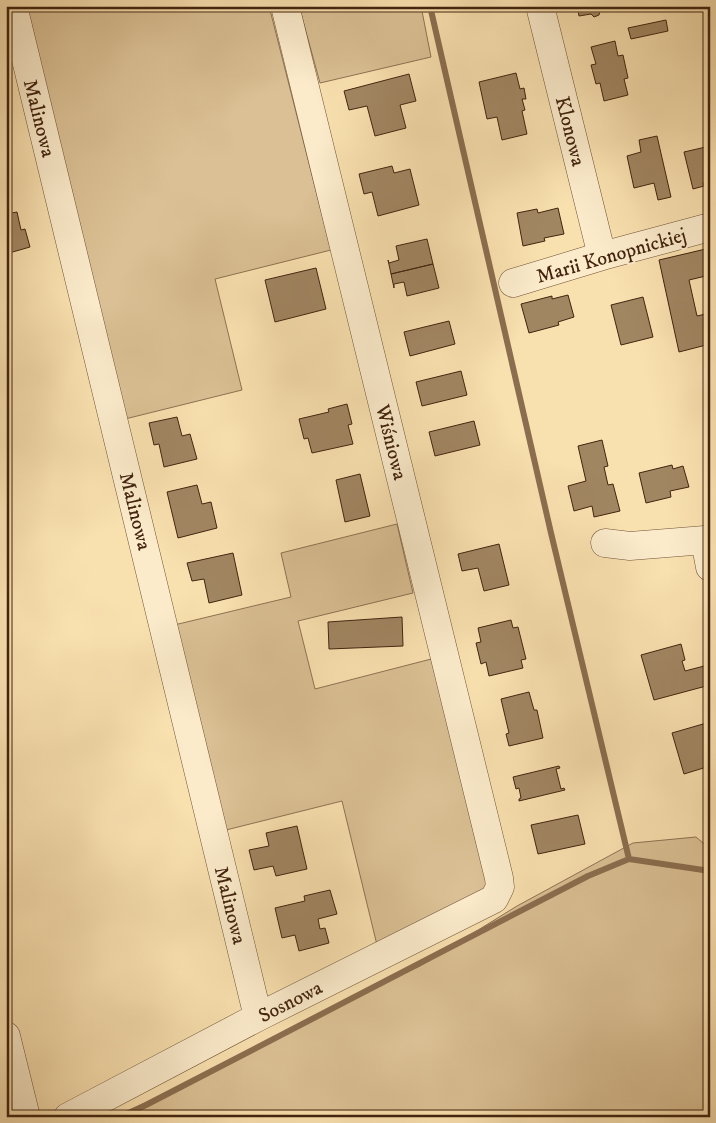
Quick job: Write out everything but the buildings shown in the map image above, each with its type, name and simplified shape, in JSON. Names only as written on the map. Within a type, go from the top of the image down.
[{"type":"street","name":"Malinowa","points":[[13,6],[258,1017]]},
{"type":"street","name":"Wiśniowa","points":[[285,6],[499,878]]},
{"type":"street","name":"Klonowa","points":[[540,6],[602,256]]},
{"type":"street","name":"Marii Konopnickiej","points":[[513,283],[602,256],[710,227]]},
{"type":"street","points":[[605,543],[630,546],[707,539],[710,567]]},
{"type":"street","name":"Sosnowa","points":[[68,1117],[258,1017],[494,899],[500,887],[499,878]]},
{"type":"street","points":[[6,1036],[26,1117]]},
{"type":"shaded area","points":[[41,6],[269,6],[331,250],[215,279],[242,390],[121,420],[27,10]]},
{"type":"shaded area","points":[[299,6],[421,6],[431,57],[320,83]]},
{"type":"shaded area","points":[[397,524],[413,593],[298,621],[315,689],[435,658],[488,884],[482,893],[377,945],[342,801],[226,830],[170,626],[291,597],[281,553]]},
{"type":"shaded area","points":[[696,837],[710,849],[710,1117],[115,1117],[234,1061],[335,1006],[420,966],[517,906],[633,843]]},
{"type":"waterway","points":[[430,6],[551,533],[629,859]]},
{"type":"waterway","points":[[120,1117],[588,876],[629,859],[710,871]]}]
